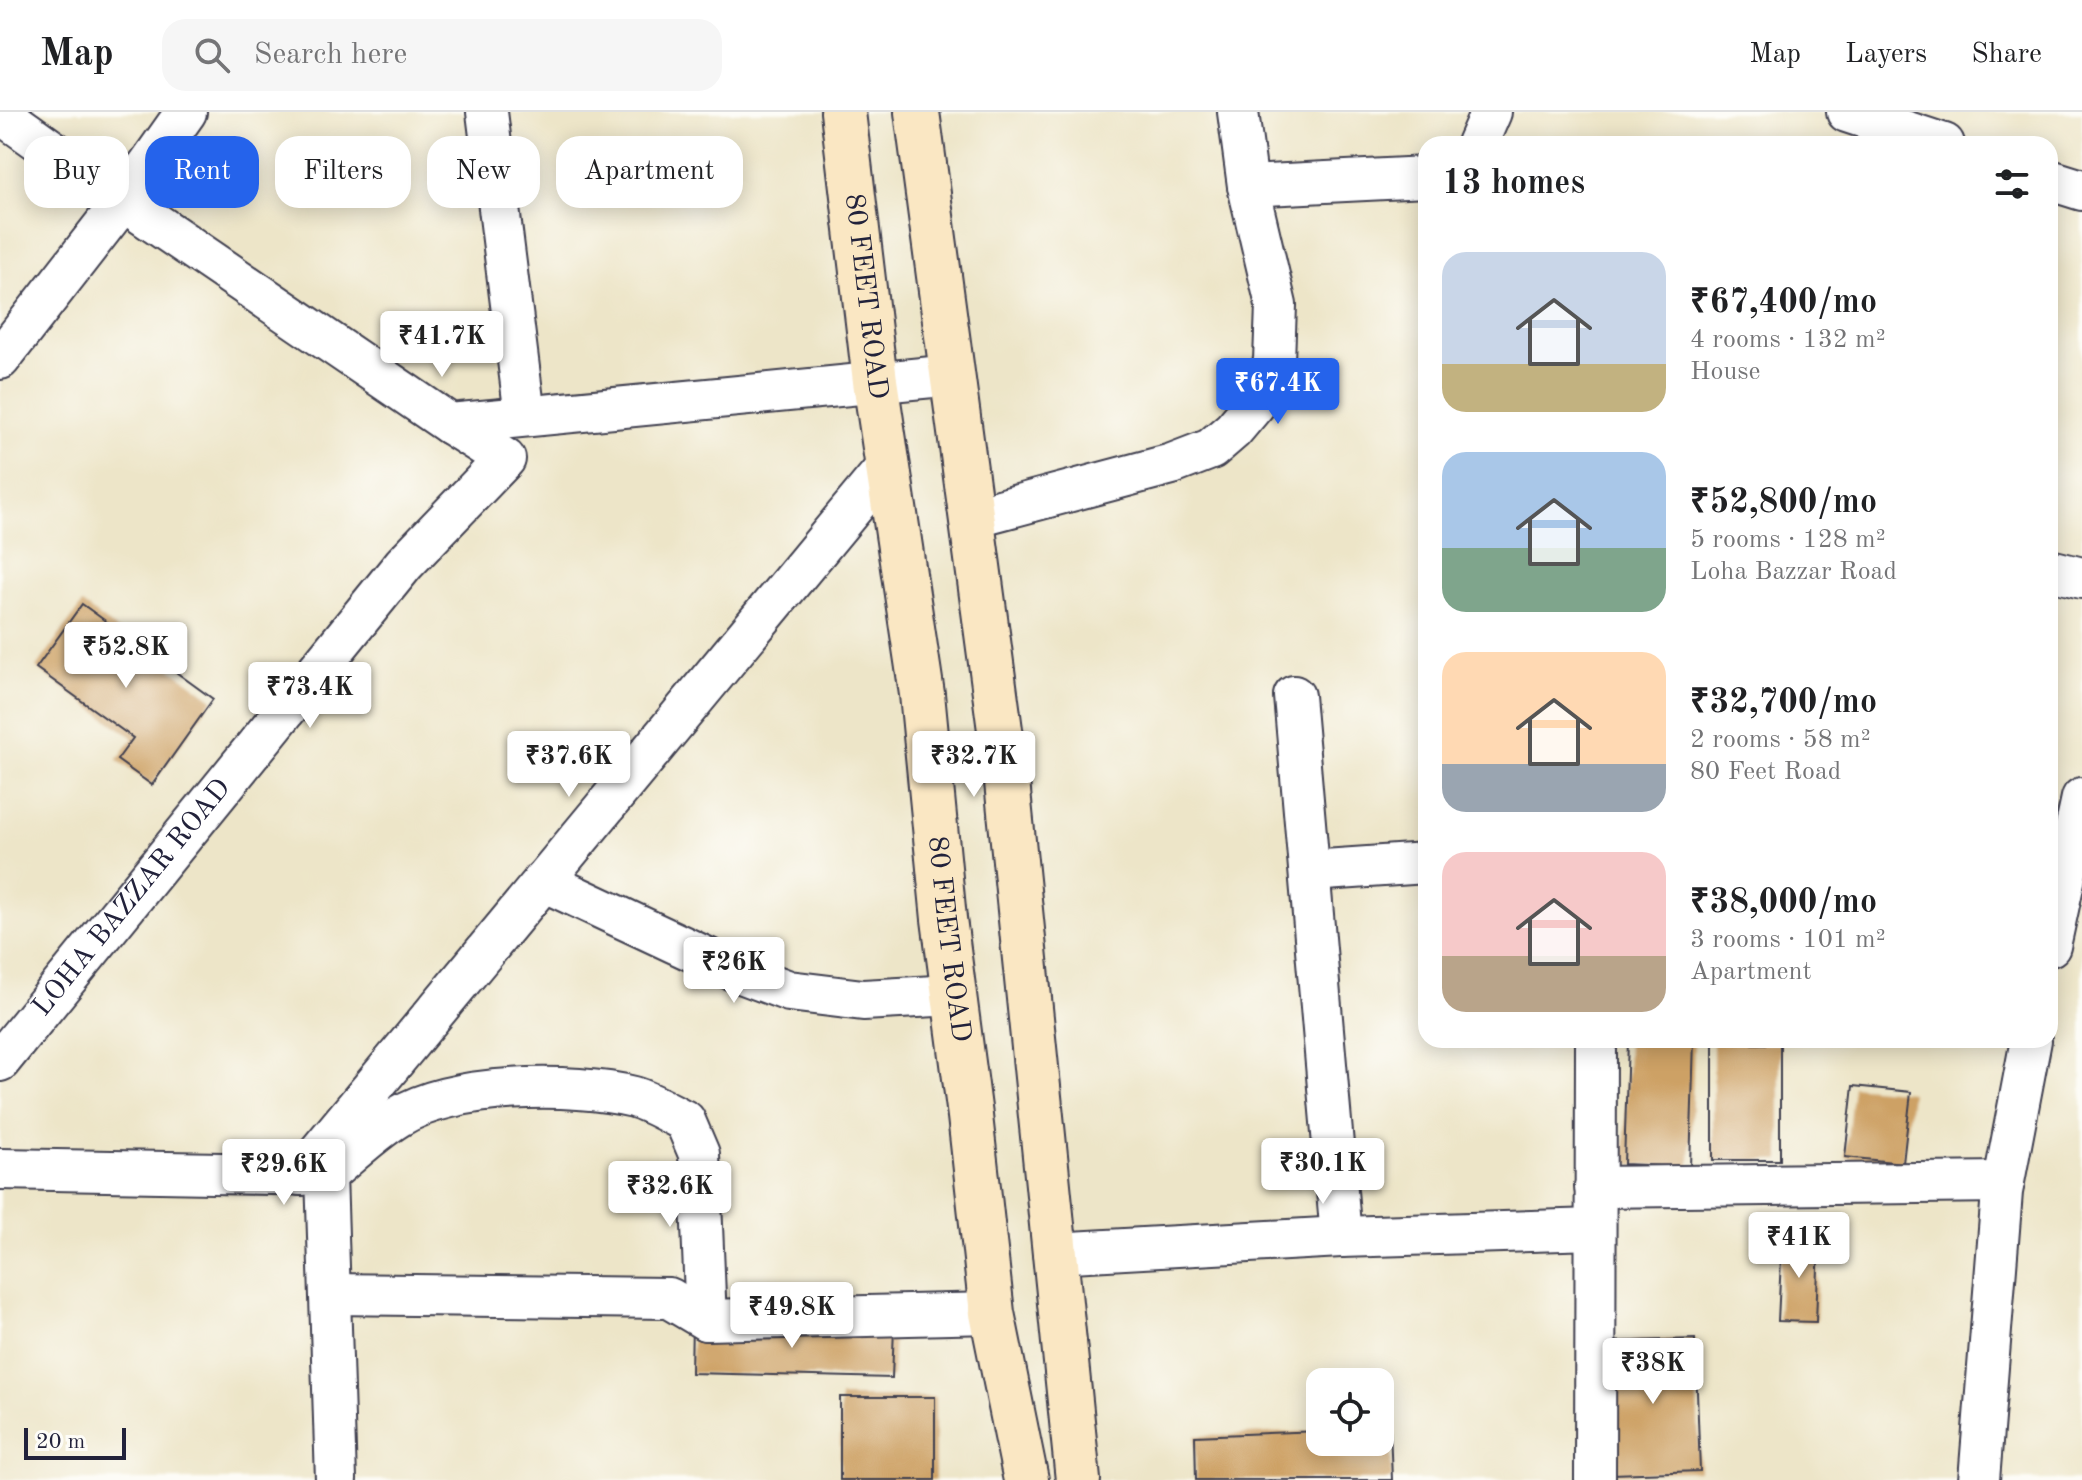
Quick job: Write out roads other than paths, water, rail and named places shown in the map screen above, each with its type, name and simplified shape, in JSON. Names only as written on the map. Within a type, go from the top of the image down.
[{"type":"main road","name":"80 FEET ROAD","points":[[843,112],[875,381],[922,694],[992,1313],[1026,1480]]},
{"type":"main road","points":[[917,112],[1007,782],[1078,1480]]},
{"type":"street","points":[[129,193],[186,112]]},
{"type":"street","points":[[487,112],[525,416]]},
{"type":"street","points":[[973,517],[1172,464],[1211,449],[1260,398],[1274,361],[1276,305],[1248,186],[1238,112]]},
{"type":"street","points":[[1480,136],[1491,112]]},
{"type":"street","points":[[0,113],[32,136]]},
{"type":"street","points":[[1864,122],[1915,136]]},
{"type":"street","points":[[1248,186],[1418,177]]},
{"type":"street","points":[[2058,182],[2082,190]]},
{"type":"street","points":[[129,205],[450,424],[953,375]]},
{"type":"street","points":[[0,359],[118,208]]},
{"type":"street","name":"LOHA BAZZAR ROAD","points":[[0,1061],[404,564],[505,459],[450,424]]},
{"type":"street","points":[[336,1480],[330,1294],[313,1175],[543,881],[888,465]]},
{"type":"street","points":[[2058,572],[2082,578]]},
{"type":"street","points":[[1294,696],[1341,1237]]},
{"type":"street","points":[[2058,914],[2082,798]]},
{"type":"street","points":[[1310,871],[1418,864]]},
{"type":"street","points":[[543,881],[733,970],[789,991],[863,1000],[954,995]]},
{"type":"street","points":[[1595,1480],[1596,1048]]},
{"type":"street","points":[[1979,1480],[2004,1182],[2029,1048]]},
{"type":"street","points":[[0,1169],[313,1175],[399,1116],[456,1094],[577,1090],[636,1098],[685,1121],[699,1154],[706,1320]]},
{"type":"street","points":[[1595,1187],[2004,1182]]},
{"type":"street","points":[[1053,1253],[1341,1237],[1595,1229]]},
{"type":"street","points":[[330,1294],[669,1298],[706,1320],[992,1313]]}]
